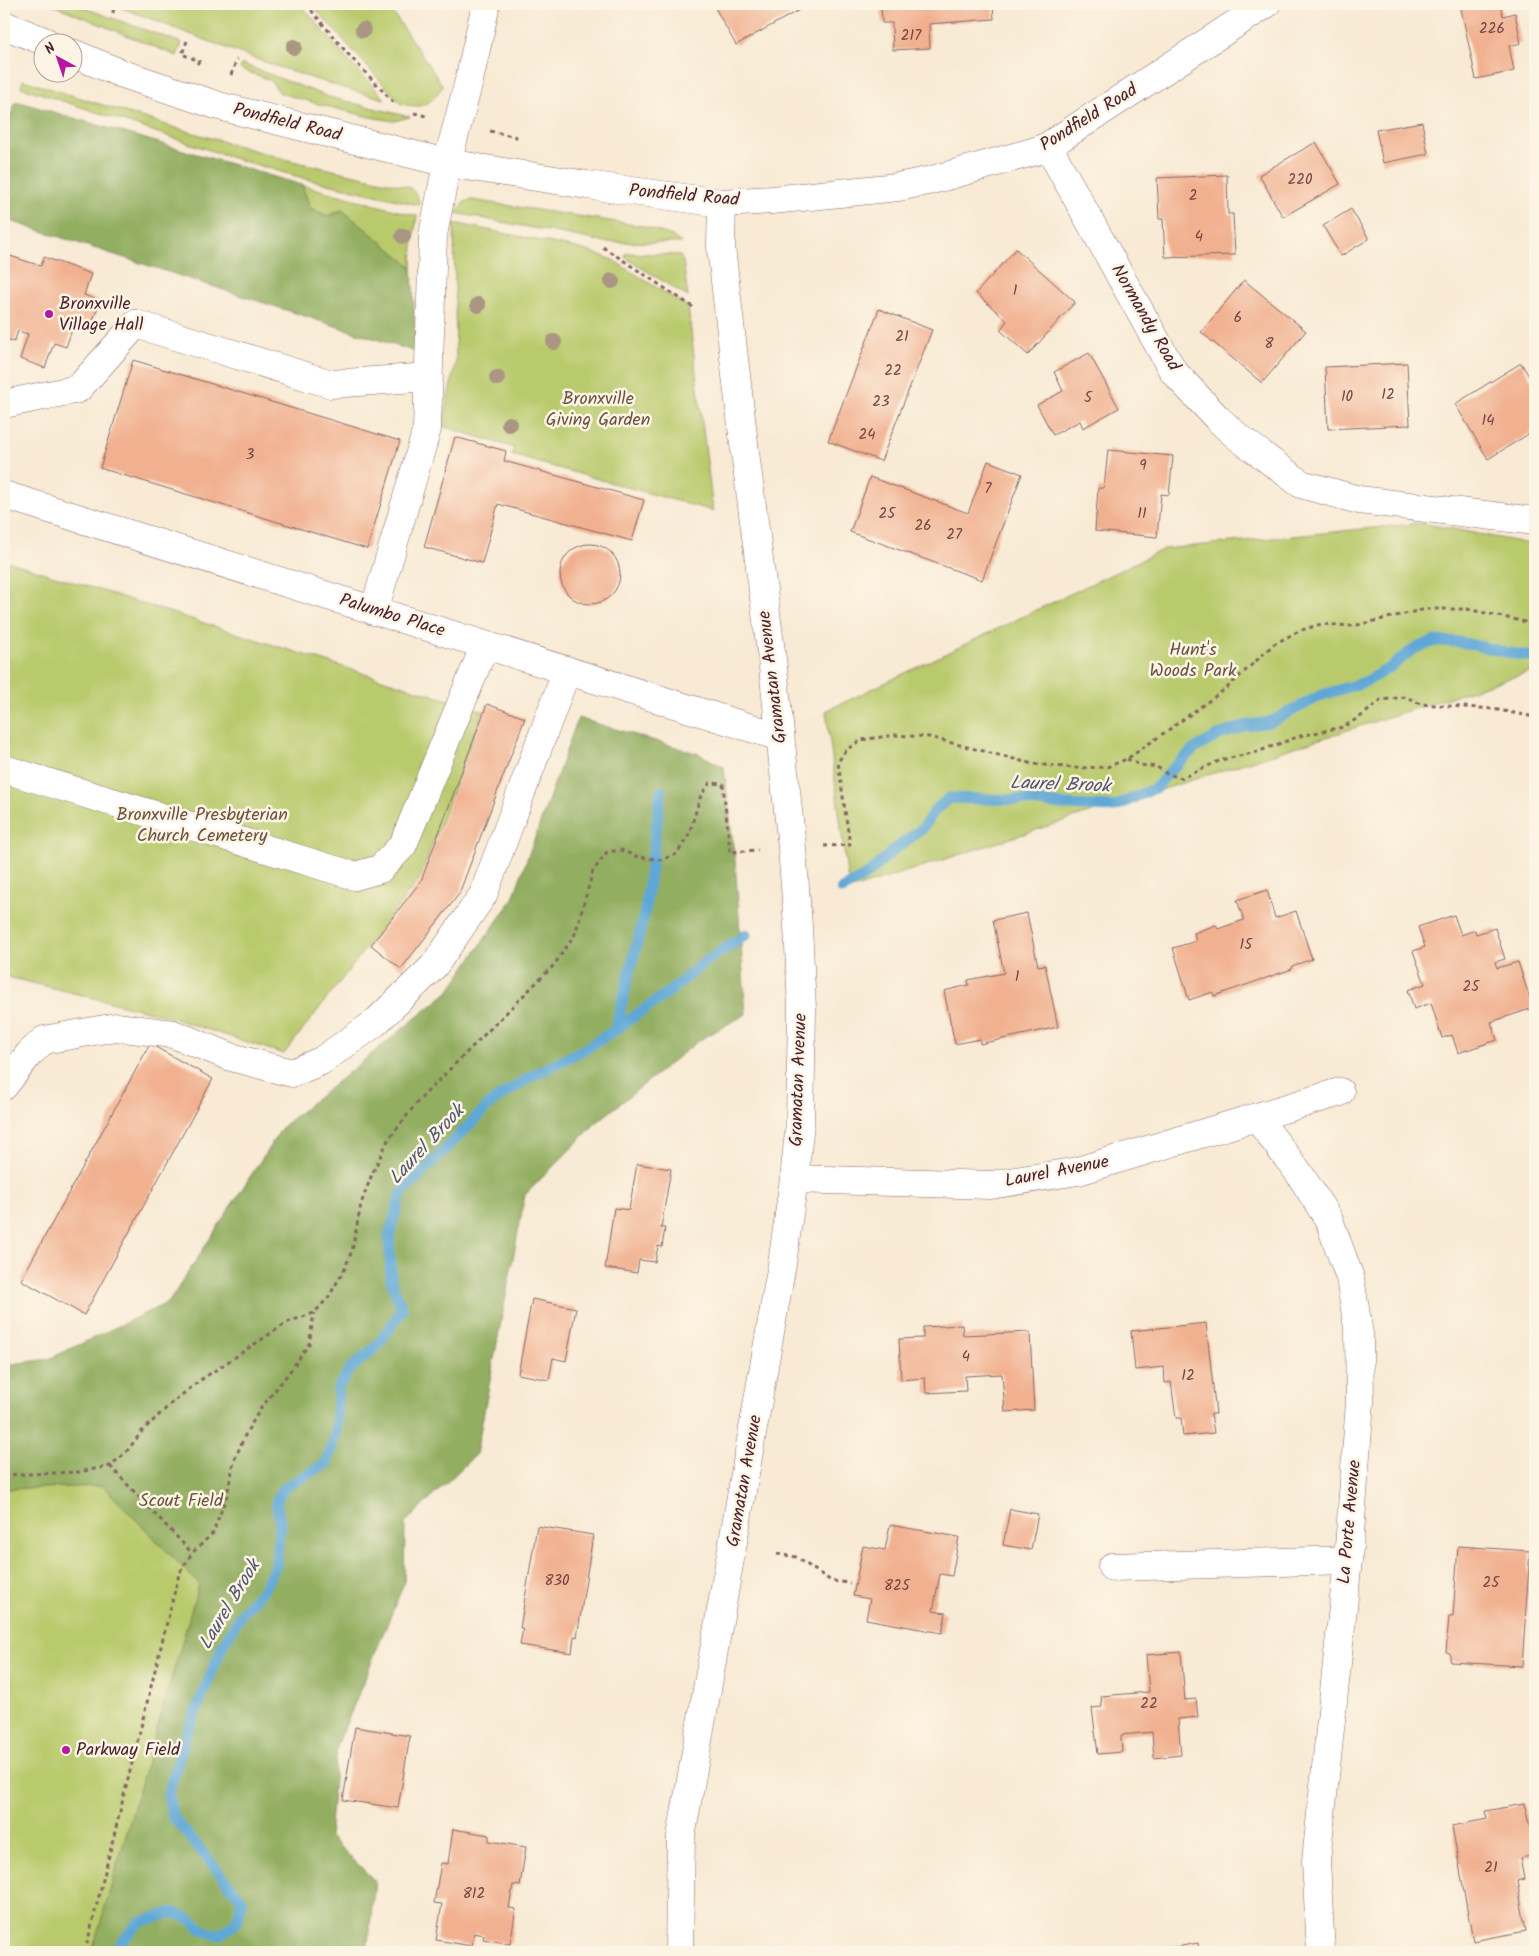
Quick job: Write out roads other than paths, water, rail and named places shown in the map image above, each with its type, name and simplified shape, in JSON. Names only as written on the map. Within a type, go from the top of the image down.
[{"type":"street","points":[[374,610],[427,429],[433,235],[447,163],[469,81],[486,4]]},
{"type":"street","name":"Pondfield Road","points":[[82,58],[120,73],[219,106],[447,163],[587,185],[722,203],[772,200],[898,187],[932,180],[1036,152],[1266,4]]},
{"type":"street","points":[[4,25],[32,36]]},
{"type":"street","name":"Normandy Road","points":[[1048,146],[1173,371],[1218,419],[1238,437],[1301,484],[1311,487],[1359,500],[1535,521]]},
{"type":"street","name":"Gramatan Avenue","points":[[679,1952],[681,1837],[765,1366],[794,1179],[800,1123],[802,1009],[792,848],[722,247],[722,203]]},
{"type":"street","points":[[4,404],[78,389],[136,324],[331,384],[428,377]]},
{"type":"street","name":"Palumbo Place","points":[[4,495],[780,737]]},
{"type":"street","points":[[4,770],[355,876],[380,870],[403,845],[485,645]]},
{"type":"street","points":[[4,1086],[29,1054],[44,1040],[107,1029],[116,1028],[173,1034],[231,1057],[292,1073],[321,1061],[375,1023],[434,966],[483,895],[567,670]]},
{"type":"street","name":"Laurel Avenue","points":[[794,1179],[991,1185],[1078,1171],[1340,1092]]},
{"type":"street","name":"La Porte Avenue","points":[[1257,1118],[1299,1173],[1329,1220],[1350,1278],[1359,1334],[1360,1402],[1348,1560],[1316,1861],[1321,1952]]},
{"type":"street","points":[[1112,1567],[1348,1560]]},
{"type":"waterway","name":"Laurel Brook","points":[[842,889],[869,873],[894,850],[923,828],[935,810],[949,798],[1022,800],[1063,805],[1114,807],[1157,787],[1167,774],[1194,749],[1219,735],[1244,726],[1270,722],[1322,695],[1365,682],[1391,667],[1413,649],[1435,641],[1460,642],[1535,657]]},
{"type":"waterway","points":[[615,1030],[645,911],[661,791]]},
{"type":"waterway","name":"Laurel Brook","points":[[113,1952],[138,1923],[173,1912],[191,1920],[204,1931],[220,1935],[237,1922],[242,1900],[173,1817],[168,1795],[186,1735],[223,1645],[242,1613],[263,1590],[276,1565],[280,1522],[276,1503],[282,1489],[327,1463],[336,1432],[338,1388],[351,1368],[377,1346],[402,1310],[391,1280],[389,1236],[401,1194],[491,1103],[530,1077],[583,1050],[615,1030],[669,992],[706,961],[746,935]]},
{"type":"place","name":"Bronxville Village Hall","points":[[49,314]]},
{"type":"place","name":"Parkway Field","points":[[66,1750]]},
{"type":"park label","name":"Bronxville Giving Garden","points":[[598,409]]},
{"type":"park label","name":"Hunt's Woods Park","points":[[1193,660]]},
{"type":"park label","name":"Bronxville Presbyterian Church Cemetery","points":[[202,825]]},
{"type":"park label","name":"Scout Field","points":[[181,1501]]}]
